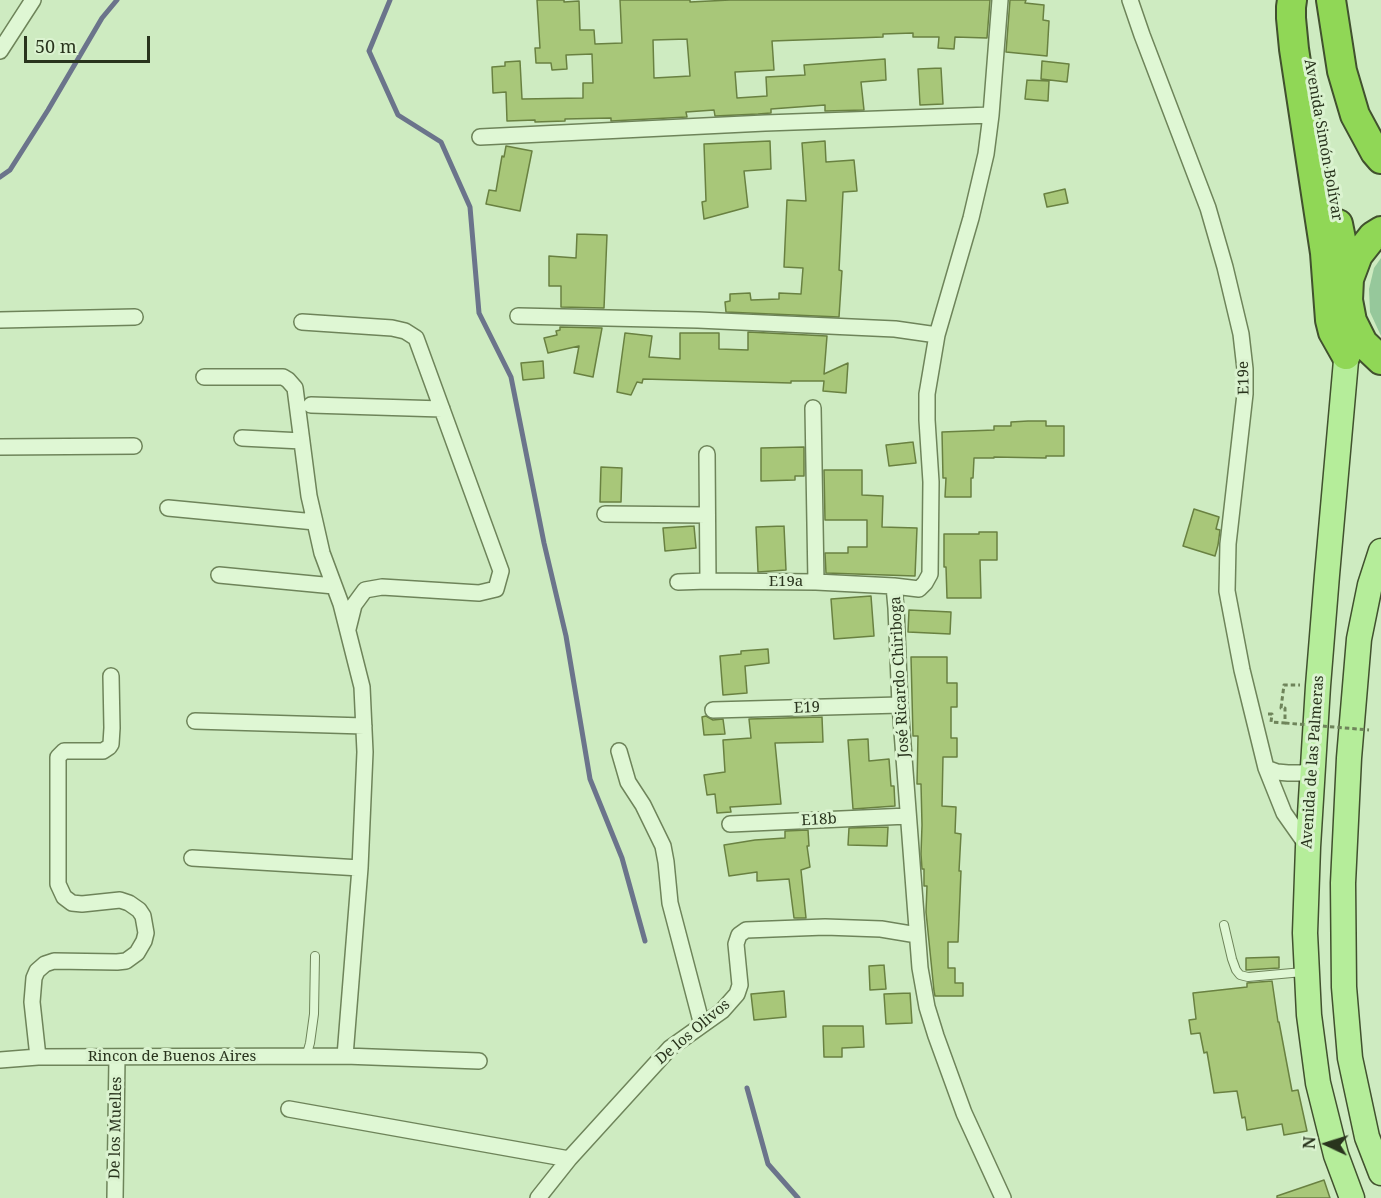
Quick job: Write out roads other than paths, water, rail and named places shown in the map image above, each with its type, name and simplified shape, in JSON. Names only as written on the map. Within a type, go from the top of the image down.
[{"type":"highway","points":[[1292,0],[1294,49],[1325,253],[1330,320],[1333,332],[1346,354]]},
{"type":"highway","name":"Avenida Simón Bolívar","points":[[1298,0],[1349,279]]},
{"type":"highway","name":"Avenida Simón Bolívar","points":[[1331,0],[1342,71],[1355,115],[1374,152],[1381,159]]},
{"type":"highway","points":[[1381,231],[1373,236],[1358,255],[1349,279],[1348,300],[1352,321],[1363,343],[1381,360]]},
{"type":"main road","name":"Avenida de las Palmeras","points":[[1352,321],[1346,354],[1312,770],[1305,933],[1310,1015],[1318,1083],[1336,1155],[1352,1198]]},
{"type":"main road","points":[[1381,551],[1370,585],[1359,639],[1349,758],[1343,894],[1344,987],[1350,1059],[1367,1137],[1381,1173]]},
{"type":"street","points":[[0,51],[33,0]]},
{"type":"street","name":"José Ricardo Chiriboga","points":[[1000,0],[986,154],[971,218],[938,335],[927,394],[931,482],[930,574],[925,584],[919,589],[894,585],[900,705],[920,968],[927,1007],[936,1036],[964,1113],[1003,1198]]},
{"type":"street","name":"E19e","points":[[1130,0],[1208,208],[1241,334],[1245,394],[1228,544],[1227,591],[1242,670],[1266,768],[1284,813],[1308,847]]},
{"type":"street","points":[[480,137],[991,115]]},
{"type":"street","points":[[518,316],[699,320],[884,328],[938,335]]},
{"type":"street","points":[[0,320],[135,317]]},
{"type":"street","points":[[302,322],[392,328],[405,331],[416,338],[501,571],[496,589],[479,593],[382,587],[365,590],[354,604],[348,632]]},
{"type":"street","points":[[204,377],[277,377],[288,380],[295,388],[309,496],[322,553],[341,604],[362,687],[366,752],[360,868],[345,1056]]},
{"type":"street","points":[[311,405],[442,409]]},
{"type":"street","points":[[813,408],[816,582]]},
{"type":"street","points":[[242,438],[302,441]]},
{"type":"street","points":[[0,447],[134,446]]},
{"type":"street","points":[[707,454],[708,581]]},
{"type":"street","points":[[168,508],[315,522]]},
{"type":"street","points":[[605,514],[706,515]]},
{"type":"street","points":[[219,575],[334,586]]},
{"type":"street","name":"E19a","points":[[678,582],[816,582],[894,585]]},
{"type":"street","points":[[38,1057],[32,1002],[34,978],[37,971],[45,964],[54,961],[126,961],[137,953],[146,933],[143,916],[135,906],[120,900],[72,903],[64,897],[58,884],[58,757],[64,751],[103,751],[111,744],[111,676]]},
{"type":"street","name":"E19","points":[[713,710],[900,705]]},
{"type":"street","points":[[195,721],[364,726]]},
{"type":"street","points":[[619,751],[628,782],[643,805],[663,846],[670,903],[702,1025]]},
{"type":"street","points":[[1266,768],[1288,773],[1312,770]]},
{"type":"street","name":"E18b","points":[[730,824],[908,816]]},
{"type":"street","points":[[192,858],[360,868]]},
{"type":"street","name":"De los Olivos","points":[[538,1198],[569,1159],[670,1048],[722,1011],[737,994],[740,985],[736,944],[739,935],[746,930],[825,927],[882,929],[917,934]]},
{"type":"street","name":"Rincon de Buenos Aires","points":[[0,1060],[38,1057],[345,1056],[479,1061]]},
{"type":"street","name":"De los Muelles","points":[[115,1198],[117,1058]]},
{"type":"street","points":[[289,1109],[569,1159]]},
{"type":"lane","points":[[1224,925],[1236,970],[1240,975],[1248,977],[1307,972]]},
{"type":"lane","points":[[306,1057],[314,1014],[315,956]]},
{"type":"waterway","points":[[0,177],[10,170],[102,18],[117,0]]},
{"type":"waterway","points":[[390,0],[369,51],[398,115],[441,142],[470,207],[479,313],[511,377],[544,543],[566,636],[590,779],[622,858],[645,941]]},
{"type":"waterway","points":[[747,1088],[768,1164],[798,1198]]}]
